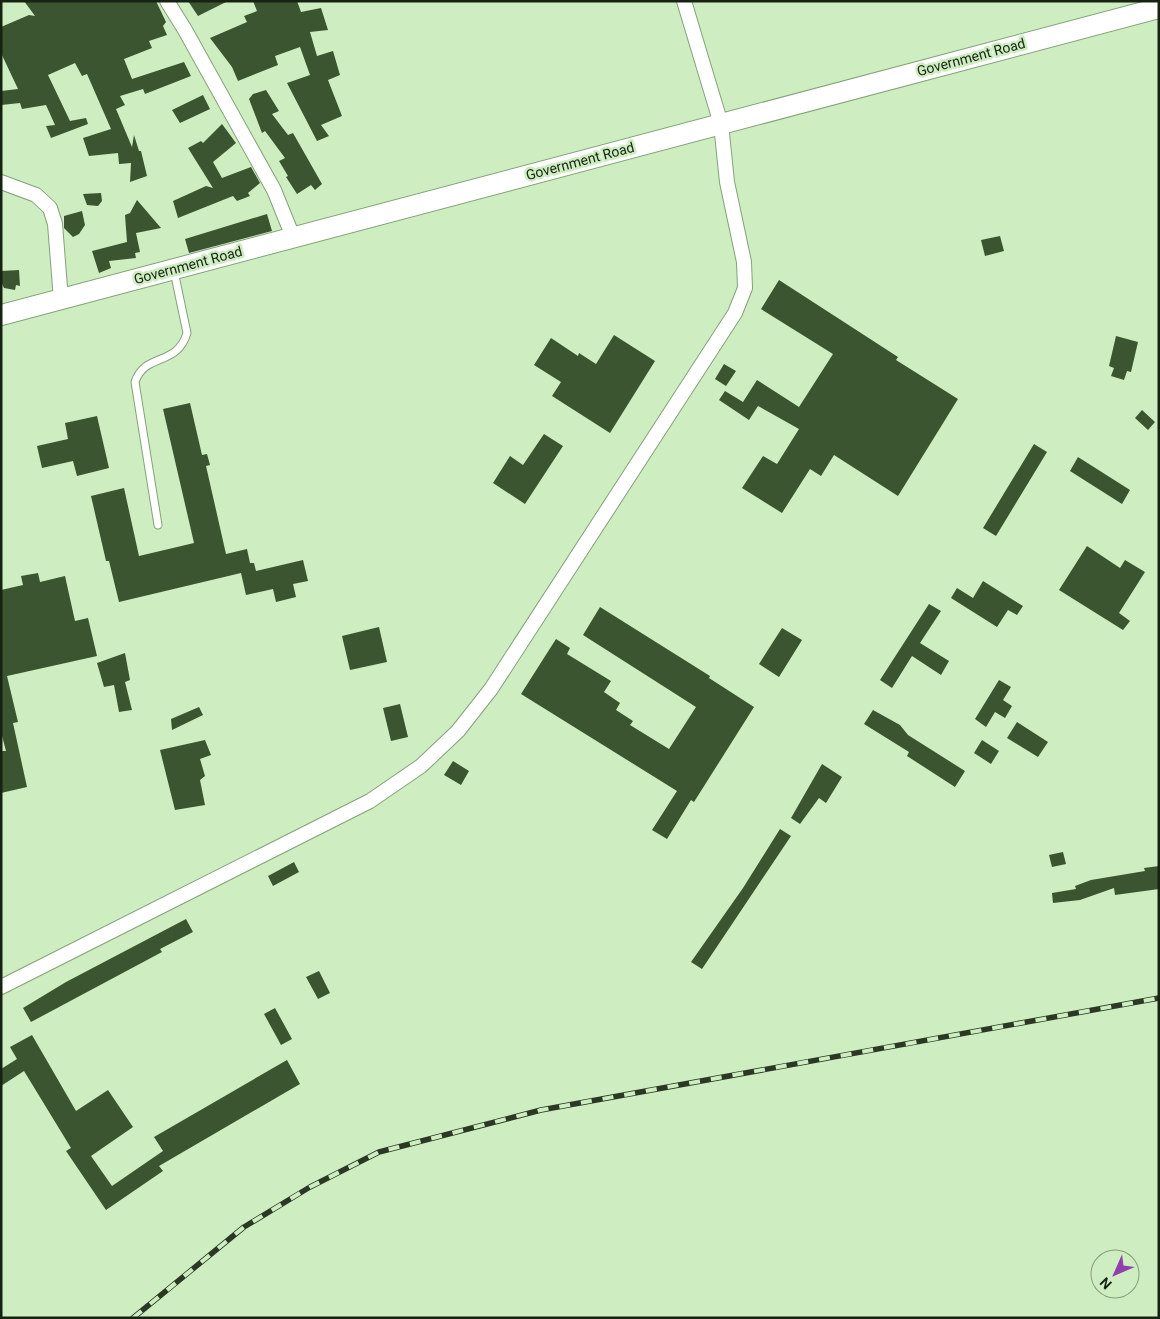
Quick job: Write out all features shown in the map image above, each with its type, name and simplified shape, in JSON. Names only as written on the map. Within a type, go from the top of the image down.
[{"type":"street","points":[[167,1],[186,30],[274,190],[293,237]]},
{"type":"street","points":[[1,988],[370,801],[421,766],[458,730],[491,689],[735,313],[745,288],[744,262],[727,182],[720,124],[684,1]]},
{"type":"street","name":"Government Road","points":[[1,315],[1159,8]]},
{"type":"street","points":[[1,182],[36,195],[50,208],[55,224],[61,300]]},
{"type":"lane","points":[[158,525],[135,382],[143,367],[175,353],[185,340],[187,333],[173,269]]},
{"type":"building","points":[[24,1],[156,1],[166,22],[163,26],[167,35],[149,41],[152,48],[124,59],[132,79],[184,62],[191,76],[145,94],[143,89],[120,96],[125,105],[116,109],[132,147],[134,135],[139,151],[141,151],[147,176],[130,182],[131,163],[119,164],[118,153],[89,156],[83,138],[111,129],[87,74],[82,76],[75,63],[48,75],[70,121],[86,118],[88,124],[51,138],[46,126],[55,125],[46,105],[22,109],[20,103],[1,105],[1,91],[18,89],[1,53],[1,27],[29,15],[35,16]]},
{"type":"building","points":[[188,1],[228,1],[198,16]]},
{"type":"building","points":[[253,1],[297,1],[301,12],[321,8],[328,30],[310,32],[317,56],[333,51],[340,75],[328,80],[342,116],[321,125],[329,136],[317,141],[287,83],[310,75],[300,47],[275,56],[278,65],[238,81],[232,67],[210,38],[247,22],[244,16],[257,11]]},
{"type":"building","points":[[266,90],[279,111],[272,114],[288,135],[293,133],[322,184],[315,190],[311,185],[297,194],[286,177],[288,176],[279,161],[285,158],[265,131],[262,133],[249,99],[253,94]]},
{"type":"building","points":[[203,95],[210,109],[180,123],[172,110]]},
{"type":"building","points":[[222,124],[236,143],[213,162],[222,178],[251,167],[260,183],[248,193],[250,196],[237,201],[233,196],[178,218],[173,201],[206,186],[213,188],[188,148],[201,141],[203,143]]},
{"type":"building","points":[[101,193],[102,201],[98,206],[87,205],[83,194]]},
{"type":"building","points":[[137,200],[161,228],[136,233],[140,252],[135,253],[136,258],[109,261],[111,268],[99,273],[92,251],[127,242],[125,215],[130,213]]},
{"type":"building","points":[[82,211],[85,225],[79,234],[73,237],[64,228],[64,216]]},
{"type":"building","points":[[267,214],[272,231],[189,253],[185,239]]},
{"type":"building","points":[[1000,236],[1004,251],[985,256],[981,240]]},
{"type":"building","points":[[19,270],[20,286],[16,285],[15,290],[4,288],[1,282],[1,271]]},
{"type":"building","points":[[779,280],[898,357],[896,360],[958,399],[898,496],[834,455],[821,476],[810,469],[782,513],[742,488],[763,456],[777,464],[799,429],[758,406],[749,420],[719,400],[725,391],[743,402],[757,380],[799,407],[833,354],[761,309]]},
{"type":"building","points":[[614,335],[655,361],[610,433],[552,396],[561,382],[534,365],[551,338],[578,356],[579,353],[596,364]]},
{"type":"building","points":[[1116,336],[1138,342],[1131,372],[1127,371],[1124,380],[1111,376],[1114,368],[1109,366]]},
{"type":"building","points":[[724,364],[736,371],[726,386],[715,379]]},
{"type":"building","points":[[190,403],[202,455],[207,454],[210,465],[206,466],[226,554],[247,549],[250,563],[254,563],[256,571],[303,560],[308,581],[293,584],[296,597],[276,602],[273,589],[246,595],[241,573],[119,602],[109,561],[106,561],[91,496],[124,488],[139,556],[194,543],[163,409]]},
{"type":"building","points":[[1142,410],[1155,422],[1148,430],[1135,418]]},
{"type":"building","points":[[97,416],[109,468],[77,476],[73,461],[42,468],[37,446],[68,439],[65,423]]},
{"type":"building","points":[[544,434],[563,446],[525,504],[493,483],[510,456],[523,465]]},
{"type":"building","points":[[1034,444],[1047,452],[996,536],[983,528]]},
{"type":"building","points":[[1078,457],[1130,490],[1122,504],[1070,471]]},
{"type":"building","points":[[1087,546],[1120,568],[1125,560],[1145,572],[1119,613],[1130,621],[1123,630],[1059,590]]},
{"type":"building","points":[[38,573],[40,582],[65,576],[75,621],[88,618],[97,656],[7,676],[18,722],[13,723],[27,787],[1,793],[1,751],[6,751],[1,732],[1,590],[23,585],[21,576]]},
{"type":"building","points":[[983,581],[1023,606],[1017,615],[1008,610],[997,627],[951,598],[957,588],[973,598]]},
{"type":"building","points":[[929,604],[941,611],[920,643],[949,661],[941,675],[912,656],[892,688],[880,680]]},
{"type":"building","points":[[600,607],[710,676],[709,678],[754,707],[694,802],[691,800],[667,839],[652,830],[677,791],[521,694],[556,639],[570,648],[567,654],[611,681],[604,692],[620,703],[616,710],[633,721],[630,725],[669,749],[696,707],[583,635]]},
{"type":"building","points":[[379,627],[387,662],[350,670],[342,636]]},
{"type":"building","points":[[782,628],[802,640],[779,677],[759,664]]},
{"type":"building","points":[[125,653],[130,680],[125,682],[132,710],[119,712],[114,685],[104,687],[97,663]]},
{"type":"building","points":[[999,680],[1011,687],[1003,700],[1012,706],[1005,718],[995,712],[986,727],[975,719]]},
{"type":"building","points":[[400,704],[408,737],[391,741],[383,708]]},
{"type":"building","points":[[199,707],[203,715],[172,730],[171,719]]},
{"type":"building","points":[[873,710],[900,725],[908,735],[965,771],[955,787],[907,756],[909,752],[864,724]]},
{"type":"building","points":[[1017,722],[1048,742],[1038,757],[1007,738]]},
{"type":"building","points":[[205,740],[211,755],[200,759],[205,776],[200,780],[205,805],[175,810],[160,750]]},
{"type":"building","points":[[982,740],[999,751],[991,764],[974,753]]},
{"type":"building","points":[[453,761],[469,771],[461,785],[444,775]]},
{"type":"building","points":[[822,764],[842,777],[826,803],[819,798],[800,824],[791,818]]},
{"type":"building","points":[[780,829],[791,836],[702,969],[691,962],[743,888]]},
{"type":"building","points":[[1063,852],[1066,864],[1052,867],[1049,855]]},
{"type":"building","points":[[294,862],[299,872],[273,886],[268,876]]},
{"type":"building","points":[[1159,866],[1159,889],[1115,895],[1114,888],[1080,900],[1053,903],[1052,893],[1076,889],[1075,886],[1091,880],[1145,871],[1144,868]]},
{"type":"building","points":[[186,919],[193,932],[160,949],[162,952],[31,1022],[23,1008],[66,982]]},
{"type":"building","points":[[319,971],[330,993],[318,999],[306,977]]},
{"type":"building","points":[[275,1008],[292,1039],[281,1045],[264,1014]]},
{"type":"building","points":[[32,1035],[76,1111],[108,1090],[133,1127],[91,1156],[112,1186],[163,1151],[154,1137],[287,1060],[300,1084],[159,1166],[163,1171],[106,1210],[66,1151],[71,1148],[24,1071],[1,1086],[1,1069],[17,1059],[10,1047]]},
{"type":"railway","points":[[133,1318],[244,1227],[310,1187],[379,1152],[541,1110],[1159,998]]}]
